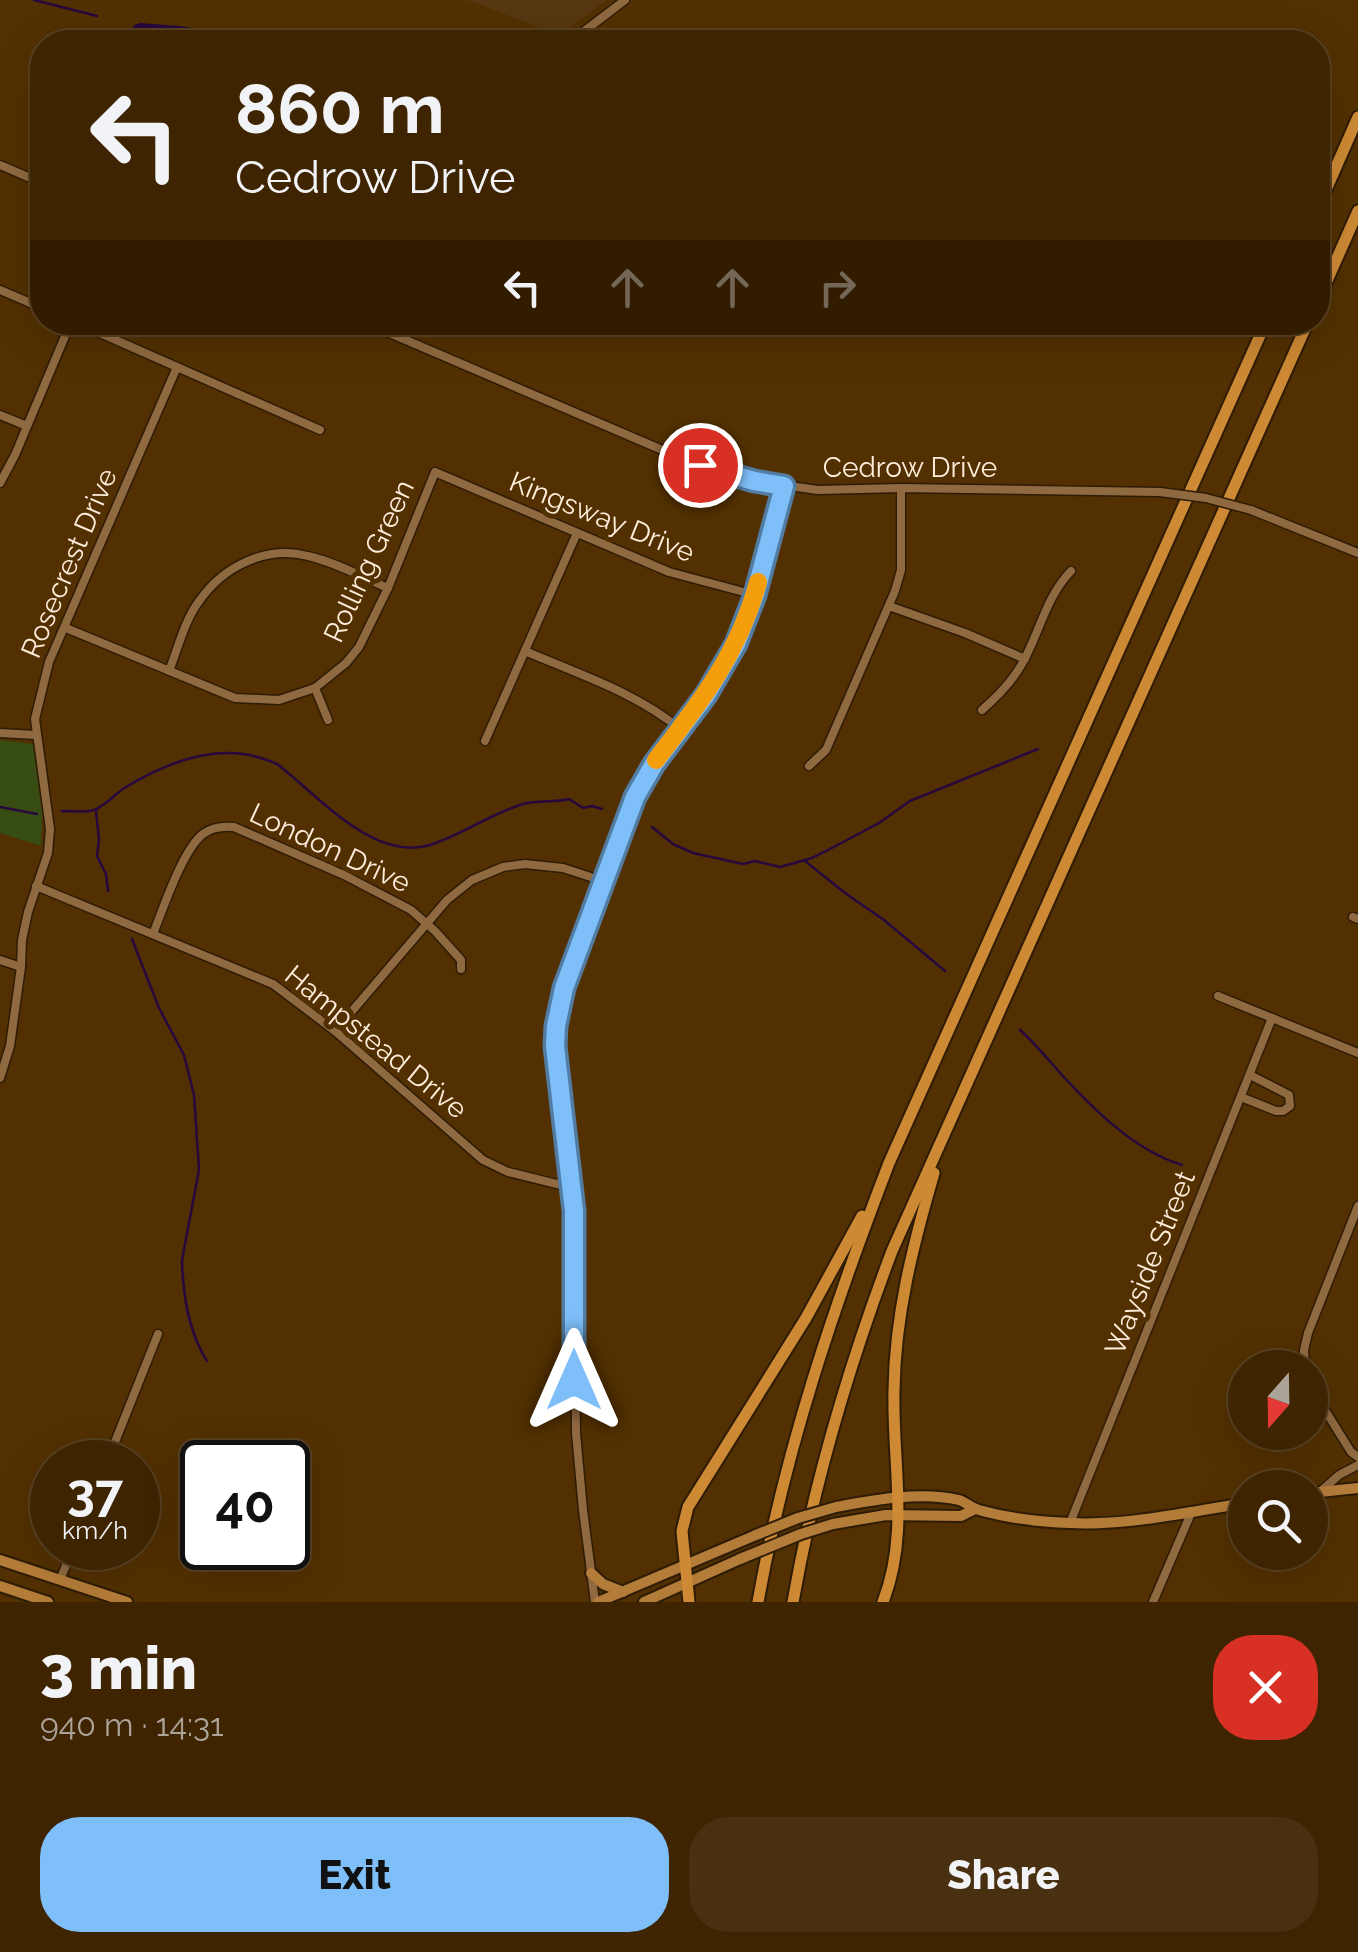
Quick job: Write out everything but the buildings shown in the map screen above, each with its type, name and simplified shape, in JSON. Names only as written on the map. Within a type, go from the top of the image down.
[{"type":"highway","points":[[1330,181],[1358,117]]},
{"type":"highway","points":[[1330,275],[1358,211]]},
{"type":"highway","points":[[758,1602],[780,1496],[808,1391],[889,1163],[1260,335]]},
{"type":"highway","points":[[793,1602],[820,1478],[852,1363],[892,1251],[1302,335]]},
{"type":"highway","points":[[884,1602],[894,1568],[899,1515],[893,1409],[898,1328],[908,1268],[942,1142]]},
{"type":"highway","points":[[689,1602],[682,1531],[688,1507],[813,1306],[889,1163]]},
{"type":"main road","points":[[1328,1491],[1358,1488]]},
{"type":"main road","points":[[597,1602],[798,1518],[899,1498],[962,1500],[976,1509],[1070,1523],[1113,1523],[1228,1506]]},
{"type":"main road","points":[[644,1602],[832,1524],[899,1515],[961,1516],[976,1509]]},
{"type":"main road","points":[[0,1560],[128,1602]]},
{"type":"main road","points":[[591,1573],[603,1584],[624,1592]]},
{"type":"main road","points":[[0,1586],[48,1602]]},
{"type":"street","points":[[584,30],[625,0]]},
{"type":"street","points":[[0,165],[30,177]]},
{"type":"street","points":[[0,290],[30,303]]},
{"type":"street","points":[[0,483],[67,335]]},
{"type":"street","points":[[103,335],[320,430]]},
{"type":"street","name":"Cedrow Drive","points":[[395,335],[700,465],[754,481],[818,490],[1160,492],[1206,498],[1250,510],[1358,552]]},
{"type":"street","name":"Rosecrest Drive","points":[[0,1078],[10,1046],[22,940],[48,853],[50,830],[35,719],[43,684],[49,662],[177,367]]},
{"type":"street","points":[[0,415],[27,426]]},
{"type":"street","name":"Rolling Green","points":[[66,628],[236,698],[279,700],[315,688],[358,648],[388,588],[435,472]]},
{"type":"street","name":"Kingsway Drive","points":[[435,472],[669,572],[755,595]]},
{"type":"street","points":[[597,1602],[580,1484],[572,1188],[556,1066],[556,1026],[564,988],[635,797],[726,663],[743,628],[784,486]]},
{"type":"street","points":[[809,766],[826,750],[889,606],[900,570],[901,488]]},
{"type":"street","points":[[485,741],[577,533]]},
{"type":"street","points":[[169,671],[198,602],[232,568],[252,559],[274,553],[306,555],[388,588]]},
{"type":"street","points":[[982,710],[1005,688],[1025,659],[1053,593],[1071,571]]},
{"type":"street","points":[[889,606],[975,636],[1025,659]]},
{"type":"street","points":[[525,651],[634,697],[680,729]]},
{"type":"street","points":[[315,688],[328,720]]},
{"type":"street","points":[[0,733],[36,735]]},
{"type":"street","name":"London Drive","points":[[153,934],[194,844],[207,831],[225,826],[256,835],[412,910],[461,960],[461,970]]},
{"type":"street","points":[[335,1031],[446,900],[482,874],[503,867],[547,864],[603,881]]},
{"type":"street","name":"Hampstead Drive","points":[[36,886],[273,984],[335,1031],[483,1160],[508,1172],[572,1188]]},
{"type":"street","points":[[0,960],[21,967]]},
{"type":"street","points":[[1218,996],[1358,1053]]},
{"type":"street","name":"Wayside Street","points":[[1070,1523],[1272,1018]]},
{"type":"street","points":[[1241,1097],[1276,1111],[1290,1106],[1289,1095],[1250,1076]]},
{"type":"street","points":[[1304,1350],[1358,1206]]},
{"type":"street","points":[[116,1440],[158,1334]]},
{"type":"street","points":[[1328,1414],[1354,1455],[1346,1471]]},
{"type":"street","points":[[1328,1483],[1358,1465]]},
{"type":"street","points":[[1169,1602],[1154,1599],[1192,1511]]},
{"type":"street","points":[[60,1580],[64,1570]]},
{"type":"shaded area","points":[[468,0],[607,0],[566,30],[546,30]]},
{"type":"shaded area","points":[[140,23],[204,30],[133,30]]},
{"type":"green space","points":[[0,740],[33,744],[42,813],[41,846],[0,833]]},
{"type":"waterway","points":[[34,0],[97,16]]},
{"type":"waterway","points":[[652,827],[673,844],[693,853],[780,867],[828,850],[910,801],[1038,749]]},
{"type":"waterway","points":[[62,811],[94,810],[162,768],[219,753],[258,757],[277,764],[367,835],[409,848],[442,841],[529,803],[569,799],[583,808],[602,809]]},
{"type":"waterway","points":[[0,807],[37,814]]},
{"type":"waterway","points":[[96,811],[97,856],[106,874],[108,891]]},
{"type":"waterway","points":[[805,861],[945,971]]},
{"type":"waterway","points":[[132,939],[159,1008],[184,1055],[194,1095],[199,1170],[182,1260],[191,1325],[207,1361]]},
{"type":"waterway","points":[[1020,1030],[1117,1128],[1148,1150],[1182,1165]]},
{"type":"slow traffic","points":[[656,760],[726,663],[758,582]]},
{"type":"route","points":[[574,1380],[574,1211],[555,1046],[560,1005],[635,797],[654,764],[706,695],[743,628],[784,486],[700,465]]}]
